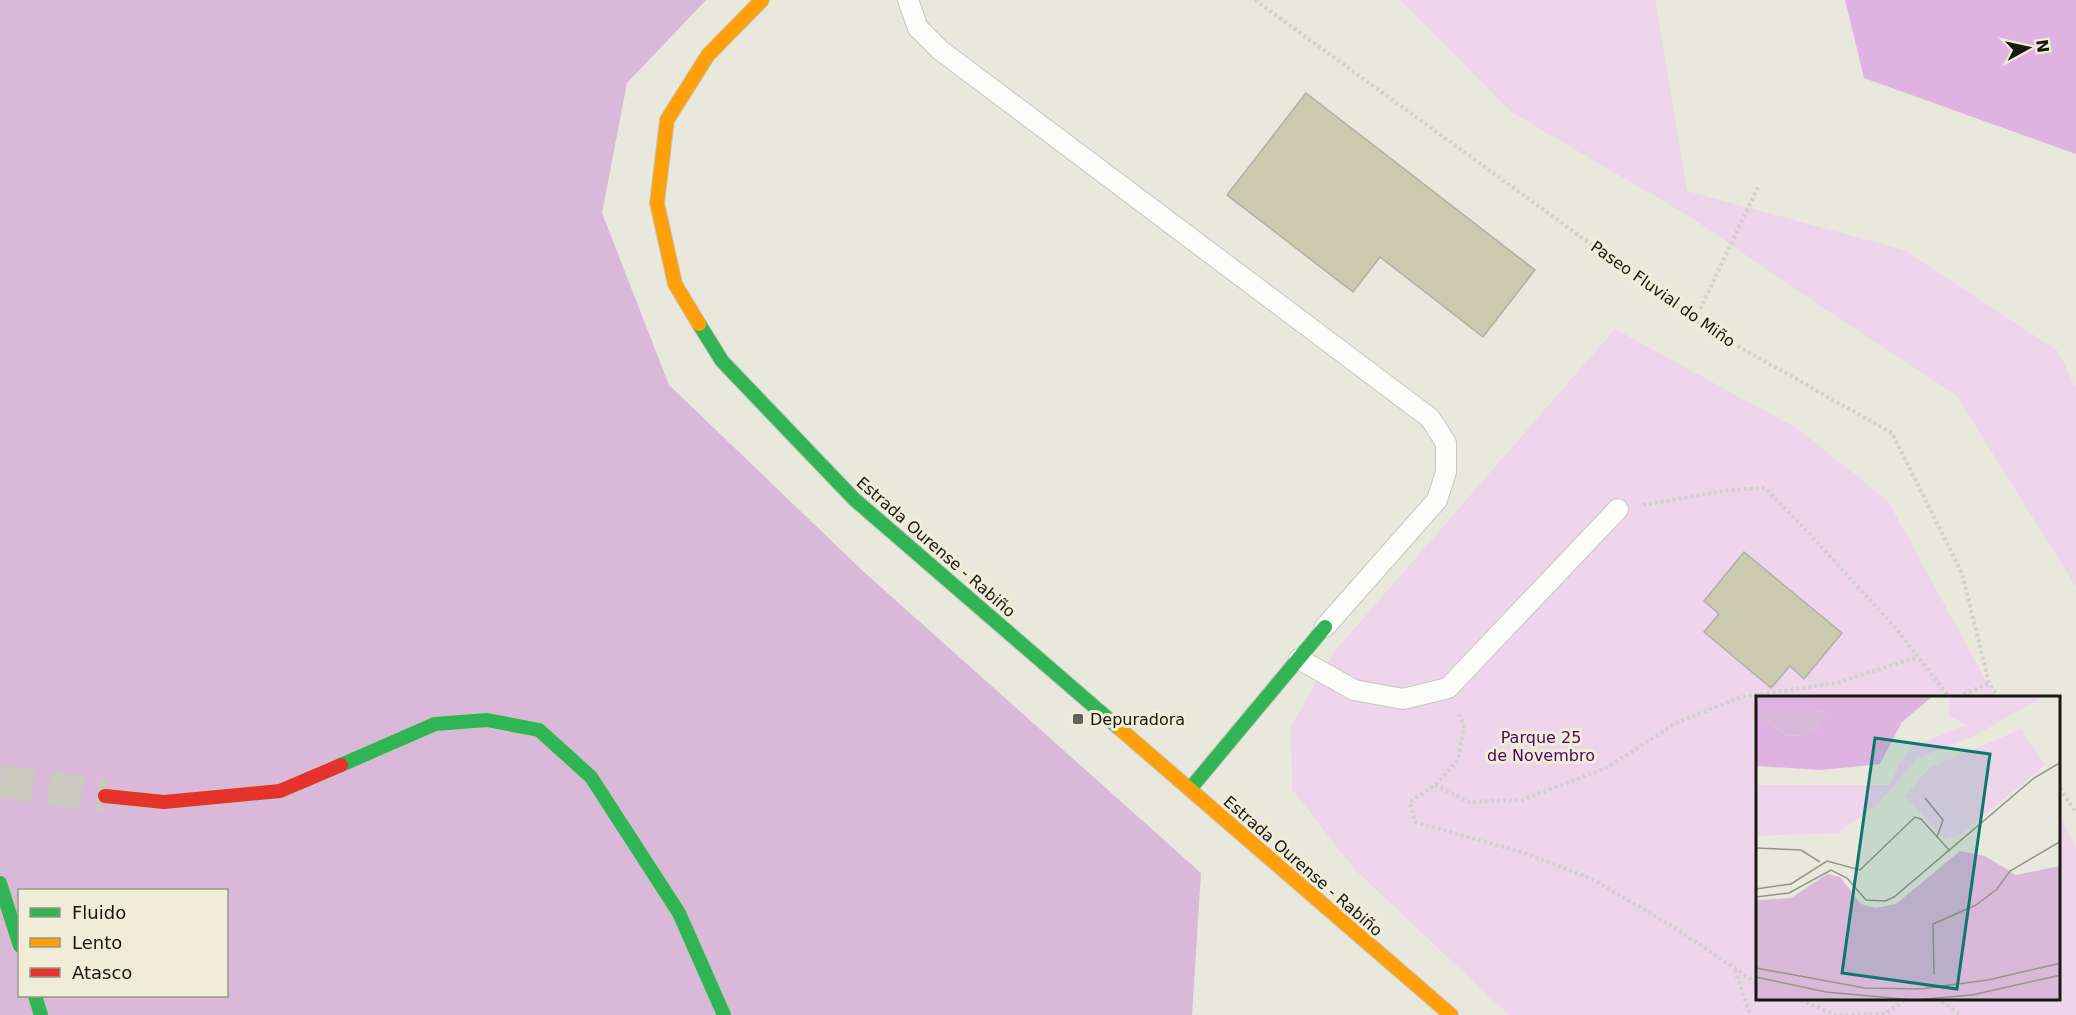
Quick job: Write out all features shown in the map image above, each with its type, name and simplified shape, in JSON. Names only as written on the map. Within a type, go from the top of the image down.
[{"type":"main road","name":"Estrada Ourense - Rabiño","points":[[762,0],[708,55],[667,120],[657,203],[675,284],[722,361],[854,499],[1451,1015]]},
{"type":"main road","points":[[1190,789],[1325,627]]},
{"type":"main road","points":[[105,796],[164,802],[280,790],[435,724],[487,720],[539,730],[591,777],[610,806],[679,913],[724,1015]]},
{"type":"main road","points":[[0,883],[18,940]]},
{"type":"main road","points":[[35,997],[41,1015]]},
{"type":"lane","points":[[908,0],[918,28],[940,50],[1430,418],[1446,443],[1446,472],[1437,501],[1325,627]]},
{"type":"lane","points":[[1299,659],[1354,690],[1403,699],[1448,688],[1618,509]]},
{"type":"path","name":"Paseo Fluvial do Miño","points":[[1255,0],[1709,330],[1892,433],[1962,573],[1989,683],[1997,696]]},
{"type":"path","points":[[1695,320],[1758,187]]},
{"type":"path","points":[[1618,509],[1730,490],[1765,488],[1898,631],[1948,696]]},
{"type":"path","points":[[1435,785],[1469,802],[1522,800],[1606,768],[1678,722],[1741,697],[1836,683],[1918,657]]},
{"type":"path","points":[[1960,696],[1989,683]]},
{"type":"path","points":[[1448,688],[1464,726],[1458,760],[1435,785],[1410,802],[1415,822],[1525,853],[1592,879],[1675,928],[1756,983]]},
{"type":"path","points":[[2061,790],[2076,813]]},
{"type":"path","points":[[1735,969],[1750,1015]]},
{"type":"path","points":[[1798,1000],[1836,1015],[1885,1014],[1906,1000]]},
{"type":"path","points":[[1938,1000],[1961,1015]]},
{"type":"green space","points":[[1400,0],[1655,0],[1687,191],[1904,250],[2058,351],[2076,388],[2076,587],[1956,395],[1814,302],[1692,218],[1511,112]]},
{"type":"green space","name":"Parque 25 de Novembro","points":[[1615,329],[1798,429],[1888,501],[1994,696],[1756,696],[1756,1000],[2061,1000],[2061,819],[2076,848],[2076,1015],[1509,1015],[1354,869],[1292,789],[1291,726],[1334,652]]},
{"type":"shaded area","points":[[0,0],[706,0],[627,83],[602,213],[669,385],[865,573],[1201,873],[1192,1015],[0,1015]]},
{"type":"shaded area","points":[[1845,0],[2076,0],[2076,154],[1864,78]]},
{"type":"building","points":[[1306,93],[1535,270],[1483,337],[1380,257],[1353,292],[1227,195]]},
{"type":"building","points":[[1744,552],[1842,633],[1804,679],[1790,666],[1771,688],[1704,632],[1719,614],[1704,601]]},
{"type":"tunnel","points":[[0,781],[105,796]]},
{"type":"traffic: fast","points":[[699,324],[722,361],[854,499],[1120,729]]},
{"type":"traffic: fast","points":[[1190,789],[1325,627]]},
{"type":"traffic: fast","points":[[341,765],[435,724],[487,720],[539,730],[591,777],[679,913],[724,1015]]},
{"type":"traffic: fast","points":[[0,883],[18,940]]},
{"type":"traffic: fast","points":[[35,997],[41,1015]]},
{"type":"traffic: slow","points":[[699,324],[675,284],[657,203],[667,120],[708,55],[762,0]]},
{"type":"traffic: slow","points":[[1120,729],[1451,1015]]},
{"type":"traffic: jam","points":[[105,796],[164,802],[280,791],[341,765]]},
{"type":"place","name":"Depuradora","points":[[1078,719]]}]
